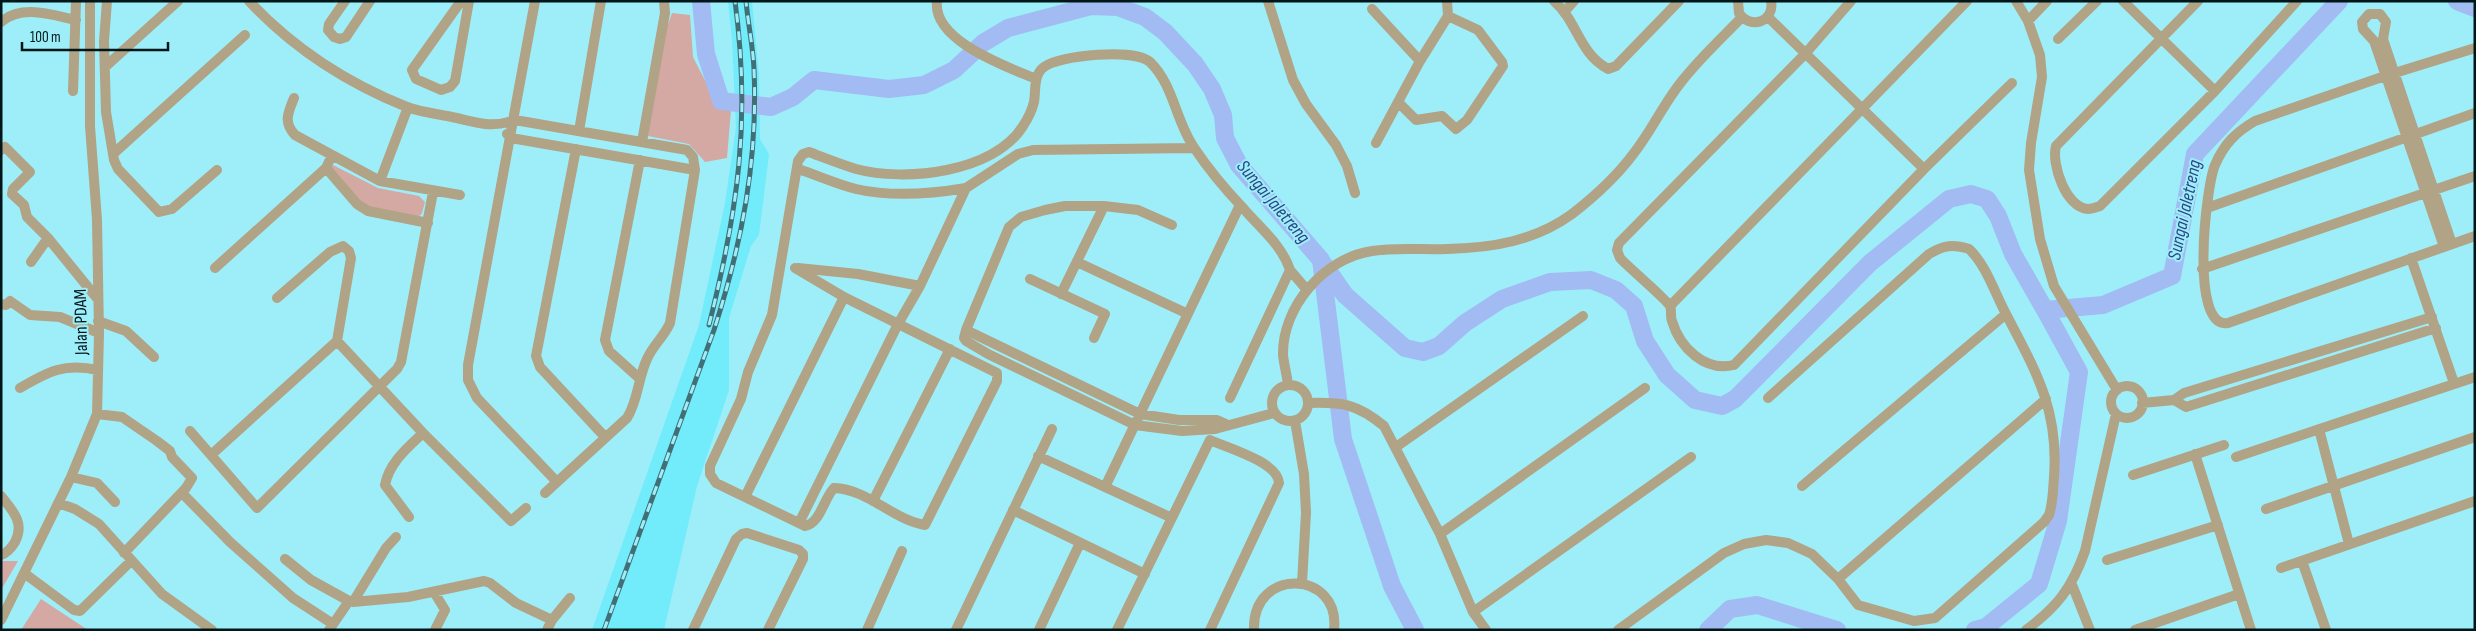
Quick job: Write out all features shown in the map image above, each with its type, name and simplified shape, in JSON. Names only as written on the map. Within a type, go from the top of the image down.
[{"type":"street","points":[[73,92],[76,1]]},
{"type":"street","name":"Jalan PDAM","points":[[1,620],[71,477],[97,414],[99,333],[96,297],[97,220],[90,126],[90,1]]},
{"type":"street","points":[[107,1],[104,41],[106,112],[113,154],[118,169],[160,212],[172,209],[217,170]]},
{"type":"street","points":[[105,67],[178,1]]},
{"type":"street","points":[[249,1],[308,54],[352,81],[408,107],[499,126],[515,120],[579,130],[688,150],[693,157],[695,170],[670,323],[666,332],[647,357],[639,378],[633,409],[627,418],[545,494]]},
{"type":"street","points":[[345,1],[329,24],[328,30],[334,38],[346,37],[370,1]]},
{"type":"street","points":[[461,1],[412,70],[416,78],[441,90],[450,87],[455,80],[469,1]]},
{"type":"street","points":[[535,1],[515,120],[468,365],[468,380],[478,398],[558,482]]},
{"type":"street","points":[[579,130],[601,1]]},
{"type":"street","points":[[642,142],[665,13],[664,1]]},
{"type":"street","points":[[937,1],[942,21],[951,34],[961,42],[987,58],[1036,79]]},
{"type":"street","points":[[1268,1],[1293,80],[1306,104],[1336,145],[1347,166],[1355,193]]},
{"type":"street","points":[[1376,144],[1420,61],[1448,16],[1447,1]]},
{"type":"street","points":[[1554,1],[1565,11],[1587,52],[1608,69],[1616,66],[1679,1]]},
{"type":"street","points":[[1565,11],[1574,1]]},
{"type":"street","points":[[1738,1],[1738,8],[1742,18],[1746,21],[1758,23],[1768,17],[1771,1]]},
{"type":"street","points":[[1852,1],[1805,54],[1619,243],[1617,250],[1620,258],[1670,306],[1672,320],[1680,340],[1690,353],[1702,360],[1723,367],[1734,365],[1924,169],[2012,83]]},
{"type":"street","points":[[1670,306],[1967,1]]},
{"type":"street","points":[[2016,1],[2028,22],[2040,55],[2042,77],[2031,143],[2029,170],[2040,239],[2054,286],[2117,390]]},
{"type":"street","points":[[2028,22],[2048,1]]},
{"type":"street","points":[[2058,39],[2097,1]]},
{"type":"street","points":[[2123,1],[2215,91]]},
{"type":"street","points":[[2198,1],[2056,146],[2054,152],[2059,176],[2074,202],[2088,209],[2100,206],[2215,91],[2297,1]]},
{"type":"street","points":[[1372,9],[1420,61]]},
{"type":"street","points":[[1,22],[8,16],[25,12],[40,12],[76,20]]},
{"type":"street","points":[[2389,74],[2383,40],[2386,25],[2385,19],[2376,13],[2369,14],[2362,22],[2363,30],[2374,41],[2389,74],[2448,246]]},
{"type":"street","points":[[1398,103],[1416,120],[1442,116],[1456,128],[1467,120],[1503,66],[1478,30],[1448,16]]},
{"type":"street","points":[[1768,17],[1924,169]]},
{"type":"street","points":[[1288,385],[1283,355],[1288,324],[1302,295],[1317,280],[1337,264],[1369,251],[1392,248],[1456,249],[1518,241],[1537,235],[1571,214],[1599,191],[1634,154],[1682,81],[1742,18]]},
{"type":"street","points":[[113,154],[245,35]]},
{"type":"street","points":[[2475,48],[2389,74],[2255,121],[2238,130],[2215,166],[2207,208],[2202,270],[2212,316],[2223,324],[2475,236]]},
{"type":"street","points":[[795,268],[844,297],[997,373],[997,381],[925,525],[914,523],[873,501],[841,488],[834,488],[814,522],[805,526],[716,483],[709,470],[741,399],[748,372],[772,315],[782,265],[798,161],[803,154],[809,152],[857,169],[890,174],[928,174],[981,160],[1009,143],[1022,128],[1034,104],[1036,79],[1043,68],[1054,62],[1103,54],[1142,58],[1150,61],[1162,78],[1193,148],[1240,206],[1283,251],[1290,270],[1307,290]]},
{"type":"street","points":[[294,98],[287,114],[290,129],[295,135],[380,181],[434,192],[460,195]]},
{"type":"street","points":[[380,181],[408,107]]},
{"type":"street","points":[[2207,208],[2410,134],[2475,113]]},
{"type":"street","points":[[499,126],[511,138],[695,170]]},
{"type":"street","points":[[1,150],[5,147],[30,172],[13,189],[12,194],[24,205],[27,217],[48,238],[96,297]]},
{"type":"street","points":[[798,169],[865,190],[891,193],[936,193],[966,188],[1018,154],[1033,150],[1193,148]]},
{"type":"street","points":[[576,149],[536,356],[540,367],[605,438]]},
{"type":"street","points":[[215,268],[326,168],[332,155]]},
{"type":"street","points":[[639,378],[608,351],[605,340],[640,160]]},
{"type":"street","points":[[326,168],[357,204],[368,210],[428,223]]},
{"type":"street","points":[[2202,270],[2475,176]]},
{"type":"street","points":[[799,523],[898,324],[920,286],[966,188]]},
{"type":"street","points":[[190,430],[257,508],[382,387],[401,362],[434,192]]},
{"type":"street","points":[[1172,225],[1138,210],[1104,206],[1065,206],[1021,218],[1009,227],[964,338],[988,354],[1135,425],[1182,431],[1215,429],[1226,424],[1274,413]]},
{"type":"street","points":[[1061,294],[1104,206]]},
{"type":"street","points":[[1105,487],[1240,206]]},
{"type":"street","points":[[30,262],[48,238]]},
{"type":"street","points":[[1618,630],[1724,552],[1744,544],[1766,540],[1788,543],[1812,554],[1838,579],[1858,605],[1914,621],[1934,618],[2044,522],[2049,515],[2055,462],[2054,439],[2046,399],[2027,350],[1975,254],[1969,248],[1952,245],[1929,254],[1768,398]]},
{"type":"street","points":[[211,455],[337,342],[351,258],[349,252],[343,246],[330,252],[277,298]]},
{"type":"street","points":[[2411,258],[2454,383]]},
{"type":"street","points":[[1077,262],[1188,314]]},
{"type":"street","points":[[782,265],[858,274],[920,286]]},
{"type":"street","points":[[1230,398],[1290,270]]},
{"type":"street","points":[[1030,279],[1105,314],[1094,338]]},
{"type":"street","points":[[745,497],[844,297]]},
{"type":"street","points":[[1,304],[6,305],[10,301],[30,314],[60,317],[99,333]]},
{"type":"street","points":[[1802,486],[2006,314]]},
{"type":"street","points":[[1396,447],[1582,316]]},
{"type":"street","points":[[2142,403],[2174,400],[2184,392],[2432,318]]},
{"type":"street","points":[[98,322],[126,331],[154,357]]},
{"type":"street","points":[[2174,400],[2186,407],[2436,328]]},
{"type":"street","points":[[966,330],[1140,414],[1179,420],[1217,420],[1226,424]]},
{"type":"street","points":[[337,342],[511,522],[526,508]]},
{"type":"street","points":[[873,501],[950,349]]},
{"type":"street","points":[[20,388],[60,368],[72,366],[98,370]]},
{"type":"street","points":[[2236,457],[2475,376]]},
{"type":"street","points":[[1288,385],[1294,385],[1305,392],[1309,403],[1305,414],[1295,421],[1283,420],[1274,413],[1272,401],[1274,395],[1277,390],[1288,385]]},
{"type":"street","points":[[2026,630],[2059,602],[2071,582],[2085,551],[2116,414],[2111,402],[2117,390],[2122,387],[2134,388],[2142,397],[2142,403],[2137,414],[2132,418],[2120,417],[2116,414]]},
{"type":"street","points":[[1440,534],[1646,388]]},
{"type":"street","points":[[1838,579],[2046,399]]},
{"type":"street","points":[[1309,403],[1344,403],[1372,416],[1384,426],[1440,534],[1473,612],[1486,630]]},
{"type":"street","points":[[24,573],[74,610],[80,611],[182,493],[192,478],[172,457],[170,450],[122,417],[97,414]]},
{"type":"street","points":[[1295,421],[1304,474],[1306,513],[1302,583]]},
{"type":"street","points":[[956,630],[1052,429]]},
{"type":"street","points":[[2318,429],[2349,544]]},
{"type":"street","points":[[409,516],[385,486],[387,476],[398,457],[423,433]]},
{"type":"street","points":[[2266,509],[2333,484],[2475,437]]},
{"type":"street","points":[[1117,630],[1210,440],[1268,465],[1278,477],[1279,484],[1210,630]]},
{"type":"street","points":[[2133,475],[2224,445]]},
{"type":"street","points":[[2195,454],[2251,630]]},
{"type":"street","points":[[1038,456],[1172,518]]},
{"type":"street","points":[[1473,612],[1691,457]]},
{"type":"street","points":[[71,477],[77,476],[96,483],[115,502]]},
{"type":"street","points":[[182,493],[230,542],[293,598],[331,627],[351,602],[386,548],[396,537]]},
{"type":"street","points":[[1,496],[16,514],[20,531],[14,544],[1,555]]},
{"type":"street","points":[[2281,568],[2475,501]]},
{"type":"street","points":[[58,503],[89,516],[171,602],[185,609],[212,630]]},
{"type":"street","points":[[1013,510],[1144,574]]},
{"type":"street","points":[[2107,560],[2218,525]]},
{"type":"street","points":[[693,630],[736,539],[742,534],[747,533],[799,550],[803,554],[803,559],[768,630]]},
{"type":"street","points":[[1039,630],[1080,543]]},
{"type":"street","points":[[867,630],[902,551]]},
{"type":"street","points":[[285,559],[311,580],[351,602],[434,592],[484,581],[490,583],[516,603],[552,620]]},
{"type":"street","points":[[2302,561],[2326,630]]},
{"type":"street","points":[[2071,582],[2090,630]]},
{"type":"street","points":[[1254,630],[1254,619],[1258,606],[1265,595],[1276,587],[1289,583],[1302,583],[1315,588],[1325,596],[1332,608],[1335,621],[1334,630]]},
{"type":"street","points":[[434,592],[445,610],[435,630]]},
{"type":"street","points":[[2135,630],[2240,594]]},
{"type":"street","points":[[547,630],[552,620],[570,598]]},
{"type":"shaded area","points":[[728,1],[752,1],[759,76],[760,139],[769,154],[759,235],[751,246],[729,318],[729,390],[697,486],[664,630],[592,630],[699,325],[725,203],[736,127],[732,40]]},
{"type":"shaded area","points":[[672,13],[690,15],[693,57],[716,102],[731,110],[727,158],[705,162],[689,144],[648,136],[664,36]]},
{"type":"shaded area","points":[[333,165],[378,188],[419,196],[425,202],[422,213],[418,218],[372,211],[328,173]]},
{"type":"shaded area","points":[[1,561],[18,561],[1,590]]},
{"type":"shaded area","points":[[41,599],[88,630],[21,630]]},
{"type":"waterway","name":"Sungai Jaletreng","points":[[701,1],[706,54],[721,101],[771,107],[793,97],[814,80],[889,89],[924,85],[954,70],[983,43],[1008,28],[1091,6],[1118,7],[1145,17],[1165,32],[1195,64],[1212,89],[1223,115],[1225,138],[1239,165],[1321,260],[1343,439],[1392,586],[1415,630]]},
{"type":"waterway","name":"Sungai Jaletreng","points":[[1975,630],[1986,627],[2039,584],[2058,521],[2079,372],[2045,310],[2103,305],[2172,276],[2195,154],[2339,1]]},
{"type":"waterway","name":"Sungai Jaletreng","points":[[2457,1],[2475,8]]},
{"type":"waterway","points":[[1322,262],[1345,295],[1405,348],[1423,352],[1439,346],[1465,323],[1502,299],[1550,282],[1591,280],[1616,290],[1634,306],[1645,341],[1667,375],[1695,400],[1722,406],[1735,399],[1870,263],[1949,199],[1971,194],[1987,199],[1998,216],[2013,254],[2045,310]]},
{"type":"waterway","name":"Sungai Jaletreng","points":[[1708,630],[1730,609],[1757,605],[1837,630]]},
{"type":"railway","points":[[709,325],[728,243],[739,164],[742,86],[735,1]]},
{"type":"railway","points":[[604,630],[714,330],[733,265],[746,201],[755,103],[753,60],[746,1]]}]
